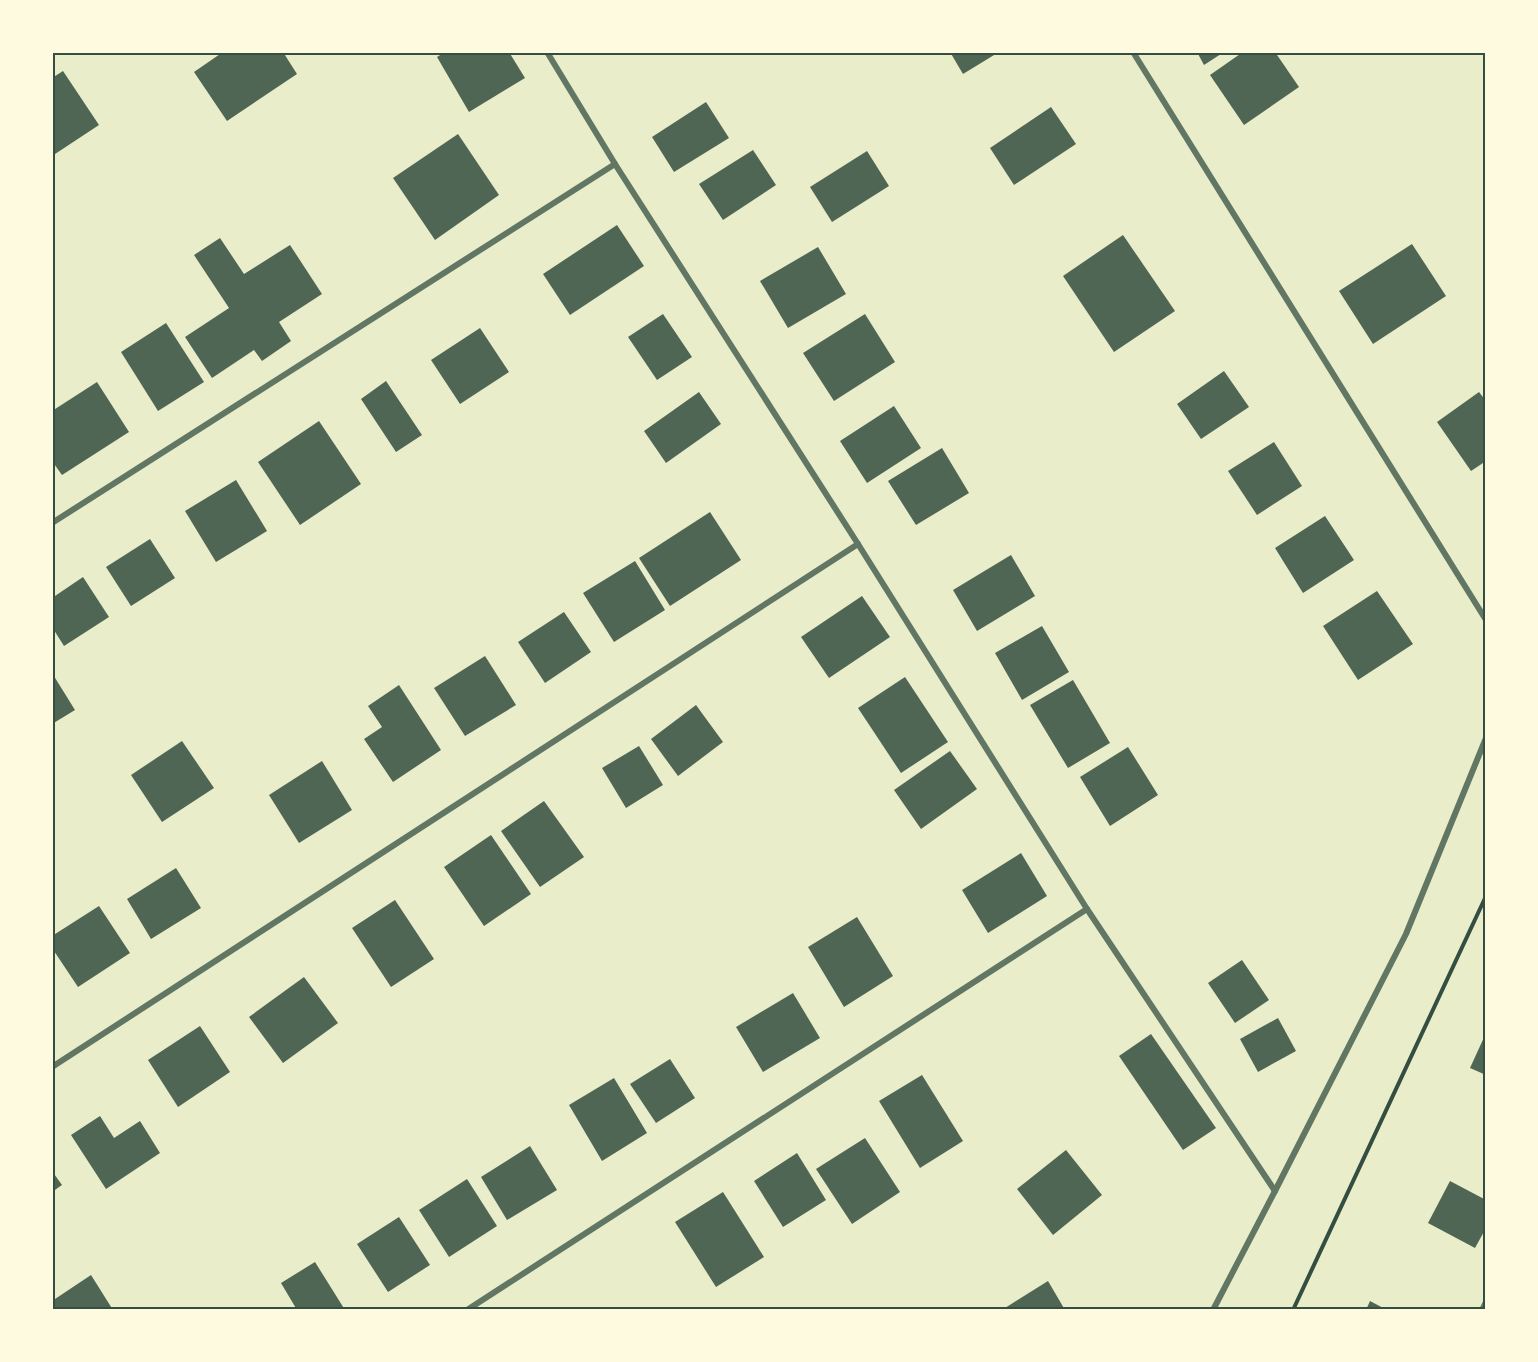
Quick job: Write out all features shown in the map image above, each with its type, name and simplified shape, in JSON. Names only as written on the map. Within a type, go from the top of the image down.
[{"type":"street","points":[[547,52],[615,164],[858,544],[1087,909],[1275,1191]]},
{"type":"street","points":[[1132,52],[1485,620]]},
{"type":"street","points":[[52,523],[615,164]]},
{"type":"street","points":[[52,1067],[858,544]]},
{"type":"street","points":[[1213,1310],[1406,934],[1485,738]]},
{"type":"street","points":[[467,1310],[1087,909]]},
{"type":"street","points":[[1482,1310],[1485,1302]]},
{"type":"path","points":[[1293,1310],[1485,896]]},
{"type":"building","points":[[223,52],[283,52],[297,74],[227,121],[194,72]]},
{"type":"building","points":[[445,52],[509,52],[525,78],[469,112],[437,57]]},
{"type":"building","points":[[950,52],[999,52],[963,74]]},
{"type":"building","points":[[1197,52],[1224,52],[1204,65]]},
{"type":"building","points":[[1243,52],[1275,52],[1299,87],[1244,125],[1210,75]]},
{"type":"building","points":[[63,71],[99,125],[52,156],[52,78]]},
{"type":"building","points":[[706,102],[729,138],[674,172],[652,137]]},
{"type":"building","points":[[1051,107],[1076,144],[1014,185],[990,148]]},
{"type":"building","points":[[458,134],[499,195],[435,240],[393,178]]},
{"type":"building","points":[[753,150],[776,185],[723,220],[699,184]]},
{"type":"building","points":[[867,151],[889,186],[832,222],[810,187]]},
{"type":"building","points":[[617,225],[644,266],[570,315],[543,274]]},
{"type":"building","points":[[1123,235],[1175,311],[1114,352],[1063,276]]},
{"type":"building","points":[[220,238],[244,274],[290,245],[322,294],[279,322],[291,341],[262,361],[254,350],[212,378],[185,337],[229,308],[194,255]]},
{"type":"building","points":[[1412,244],[1446,296],[1373,344],[1339,291]]},
{"type":"building","points":[[818,247],[846,294],[788,328],[760,281]]},
{"type":"building","points":[[663,314],[692,357],[657,380],[628,337]]},
{"type":"building","points":[[865,314],[895,362],[834,401],[803,353]]},
{"type":"building","points":[[166,323],[204,382],[158,411],[121,352]]},
{"type":"building","points":[[480,328],[509,372],[460,404],[431,360]]},
{"type":"building","points":[[1224,371],[1249,407],[1201,439],[1177,404]]},
{"type":"building","points":[[386,381],[422,435],[396,452],[361,399]]},
{"type":"building","points":[[97,382],[129,432],[62,475],[52,461],[52,411]]},
{"type":"building","points":[[699,392],[721,424],[666,463],[644,431]]},
{"type":"building","points":[[1479,392],[1486,401],[1486,461],[1471,471],[1437,422]]},
{"type":"building","points":[[894,406],[921,448],[867,483],[840,441]]},
{"type":"building","points":[[319,421],[361,484],[300,525],[258,462]]},
{"type":"building","points":[[1274,442],[1302,486],[1257,515],[1228,471]]},
{"type":"building","points":[[942,448],[969,493],[916,525],[888,481]]},
{"type":"building","points":[[236,480],[267,531],[216,562],[185,511]]},
{"type":"building","points":[[710,512],[741,560],[670,606],[639,558]]},
{"type":"building","points":[[1325,516],[1354,560],[1303,593],[1275,548]]},
{"type":"building","points":[[150,539],[175,578],[131,606],[106,567]]},
{"type":"building","points":[[1011,555],[1035,596],[977,631],[953,590]]},
{"type":"building","points":[[635,561],[665,610],[614,642],[583,593]]},
{"type":"building","points":[[83,577],[109,617],[64,646],[52,627],[52,598]]},
{"type":"building","points":[[1377,591],[1413,644],[1358,680],[1323,626]]},
{"type":"building","points":[[862,596],[890,637],[829,678],[801,637]]},
{"type":"building","points":[[564,612],[591,652],[545,683],[518,642]]},
{"type":"building","points":[[1042,626],[1069,672],[1022,700],[995,653]]},
{"type":"building","points":[[485,656],[516,705],[465,736],[434,688]]},
{"type":"building","points":[[52,673],[75,710],[52,724]]},
{"type":"building","points":[[905,677],[948,742],[901,773],[858,708]]},
{"type":"building","points":[[1073,680],[1110,743],[1068,768],[1030,705]]},
{"type":"building","points":[[399,685],[441,750],[393,782],[364,739],[382,727],[368,706]]},
{"type":"building","points":[[696,705],[723,742],[678,776],[651,739]]},
{"type":"building","points":[[182,741],[214,788],[162,822],[131,775]]},
{"type":"building","points":[[639,746],[663,785],[626,808],[602,768]]},
{"type":"building","points":[[1128,747],[1158,795],[1110,826],[1080,777]]},
{"type":"building","points":[[950,751],[977,789],[921,829],[894,790]]},
{"type":"building","points":[[322,761],[352,810],[299,843],[269,795]]},
{"type":"building","points":[[544,801],[584,857],[540,887],[501,831]]},
{"type":"building","points":[[491,835],[531,894],[484,926],[444,867]]},
{"type":"building","points":[[1021,853],[1047,896],[988,933],[962,890]]},
{"type":"building","points":[[176,868],[201,908],[151,939],[127,899]]},
{"type":"building","points":[[395,900],[434,959],[391,987],[352,928]]},
{"type":"building","points":[[99,906],[130,953],[78,987],[52,948],[52,936]]},
{"type":"building","points":[[857,917],[893,976],[844,1007],[808,947]]},
{"type":"building","points":[[1242,960],[1269,1000],[1235,1023],[1208,983]]},
{"type":"building","points":[[304,977],[338,1023],[283,1063],[249,1017]]},
{"type":"building","points":[[793,993],[820,1038],[763,1072],[736,1027]]},
{"type":"building","points":[[1278,1018],[1296,1051],[1258,1072],[1240,1039]]},
{"type":"building","points":[[200,1026],[230,1072],[178,1107],[148,1060]]},
{"type":"building","points":[[1486,1033],[1486,1075],[1470,1068]]},
{"type":"building","points":[[1151,1034],[1216,1128],[1183,1150],[1119,1056]]},
{"type":"building","points":[[670,1059],[695,1098],[656,1123],[630,1084]]},
{"type":"building","points":[[922,1075],[963,1141],[920,1168],[879,1101]]},
{"type":"building","points":[[614,1078],[647,1133],[602,1161],[569,1105]]},
{"type":"building","points":[[100,1116],[114,1138],[140,1121],[160,1153],[106,1189],[71,1135]]},
{"type":"building","points":[[865,1138],[900,1192],[852,1224],[816,1169]]},
{"type":"building","points":[[530,1146],[557,1190],[507,1220],[481,1177]]},
{"type":"building","points":[[1066,1150],[1102,1195],[1053,1235],[1017,1189]]},
{"type":"building","points":[[797,1153],[826,1200],[783,1227],[754,1181]]},
{"type":"building","points":[[52,1171],[62,1185],[52,1192]]},
{"type":"building","points":[[467,1179],[497,1226],[449,1257],[419,1210]]},
{"type":"building","points":[[1450,1181],[1486,1200],[1486,1228],[1475,1248],[1428,1223]]},
{"type":"building","points":[[723,1192],[764,1257],[716,1287],[675,1222]]},
{"type":"building","points":[[399,1217],[430,1265],[388,1292],[357,1244]]},
{"type":"building","points":[[315,1262],[345,1310],[297,1310],[281,1283]]},
{"type":"building","points":[[91,1275],[113,1310],[52,1310],[52,1301]]},
{"type":"building","points":[[1048,1281],[1065,1310],[1006,1310],[1005,1308]]},
{"type":"building","points":[[1370,1301],[1387,1310],[1366,1310]]}]
